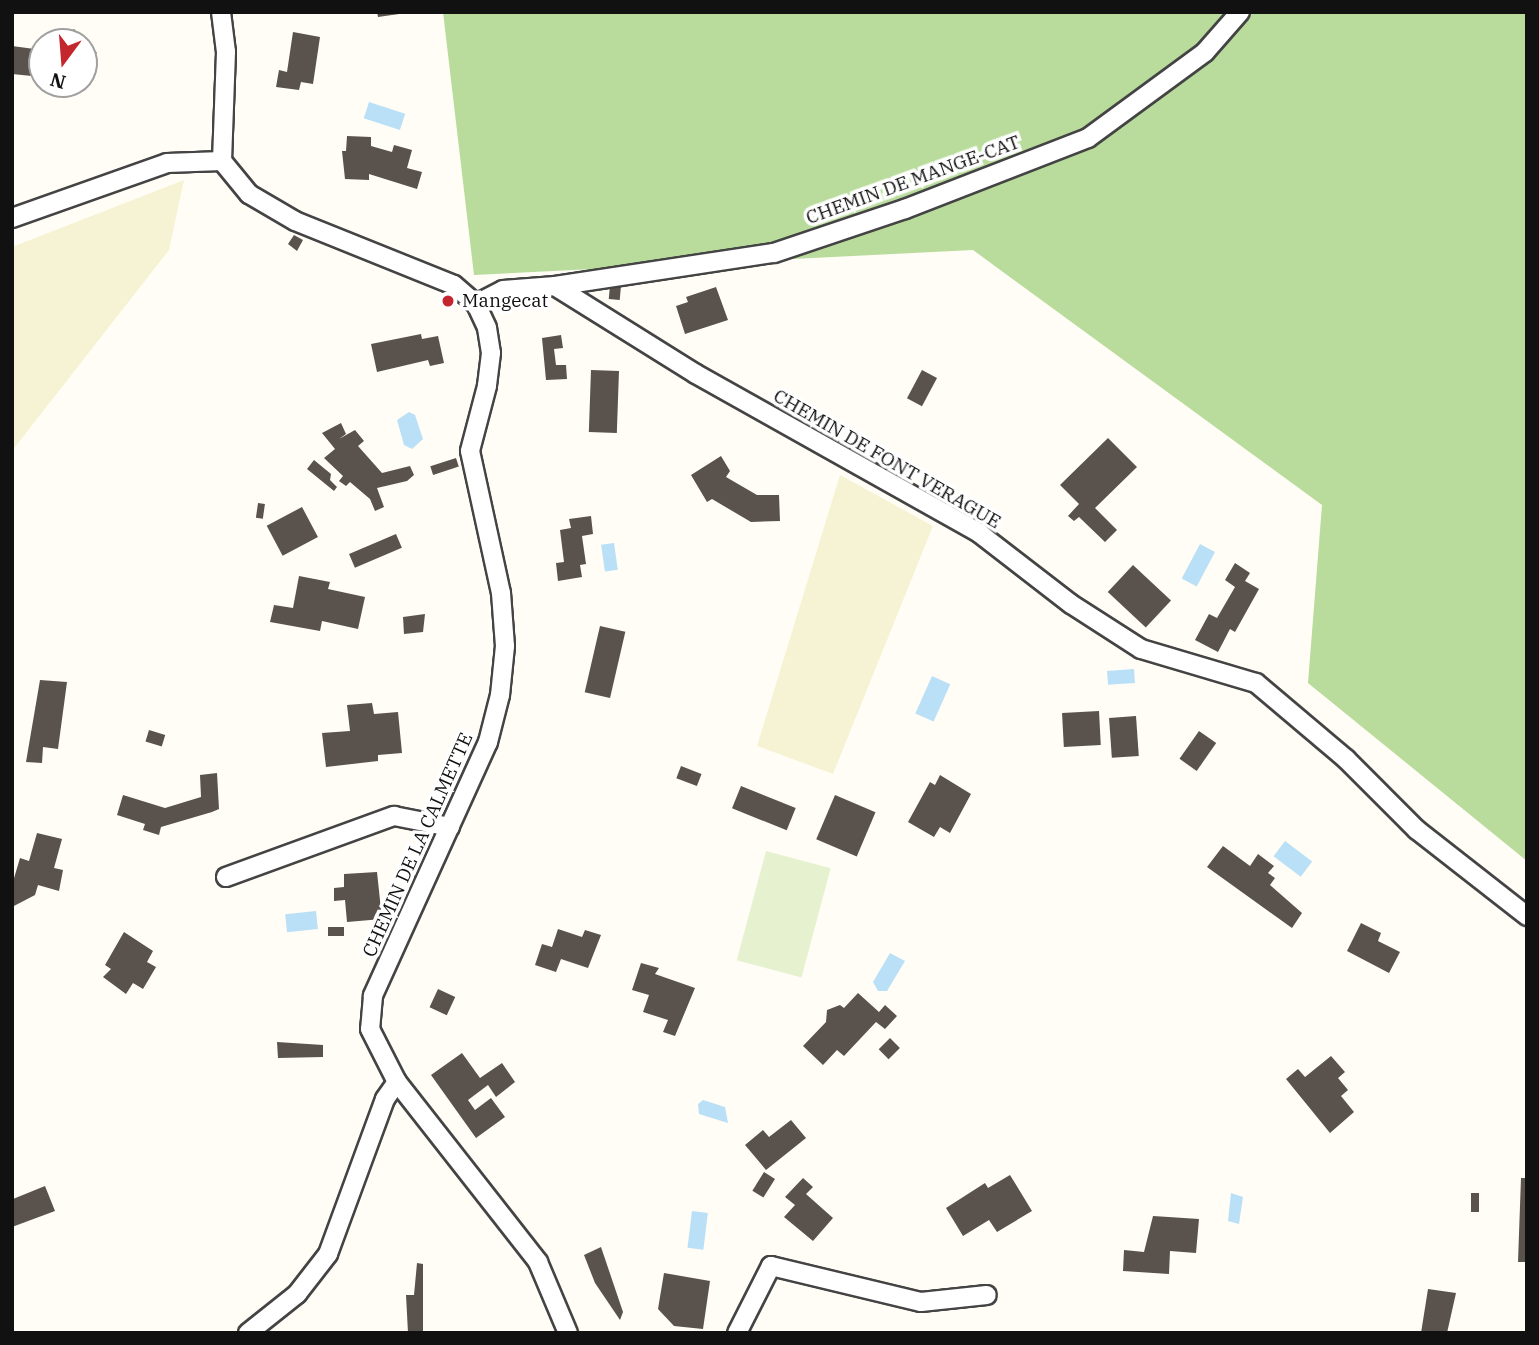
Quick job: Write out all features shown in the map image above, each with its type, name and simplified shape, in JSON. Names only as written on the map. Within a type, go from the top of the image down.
[{"type":"street","points":[[220,12],[227,112],[222,161],[249,194],[296,221],[454,285],[476,304],[503,290],[555,286]]},
{"type":"street","name":"CHEMIN DE MANGE-CAT","points":[[555,286],[774,253],[905,209],[1088,138],[1205,52],[1240,12]]},
{"type":"street","points":[[12,218],[167,163],[222,161]]},
{"type":"street","name":"CHEMIN DE FONT VERAGUE","points":[[555,286],[696,374],[979,533],[1071,604],[1141,649],[1256,683],[1346,759],[1417,830],[1527,916]]},
{"type":"street","name":"CHEMIN DE LA CALMETTE","points":[[476,304],[491,353],[470,451],[500,593],[505,646],[500,695],[488,742],[373,996],[370,1029],[397,1082],[538,1262],[568,1333]]},
{"type":"street","points":[[226,877],[394,816],[450,827]]},
{"type":"street","points":[[248,1333],[297,1294],[328,1254],[385,1099],[397,1082]]},
{"type":"street","points":[[737,1333],[771,1266],[920,1302],[987,1295]]},
{"type":"shaded area","points":[[184,180],[169,250],[12,451],[12,247]]},
{"type":"shaded area","points":[[840,475],[933,526],[833,774],[757,746]]},
{"type":"green space","points":[[443,12],[1527,12],[1527,861],[1308,683],[1322,505],[973,250],[474,275]]},
{"type":"green space","points":[[766,851],[831,868],[801,977],[737,960]]},
{"type":"water","points":[[369,102],[405,114],[400,130],[364,118]]},
{"type":"water","points":[[409,412],[415,415],[423,439],[412,449],[404,445],[397,420]]},
{"type":"water","points":[[614,543],[618,570],[605,572],[601,545]]},
{"type":"water","points":[[1200,544],[1215,552],[1197,586],[1182,578]]},
{"type":"water","points":[[1134,669],[1135,683],[1108,685],[1107,671]]},
{"type":"water","points":[[932,676],[950,684],[934,722],[915,713]]},
{"type":"water","points":[[1285,841],[1312,861],[1301,877],[1274,856]]},
{"type":"water","points":[[316,911],[318,929],[287,932],[285,914]]},
{"type":"water","points":[[890,953],[905,961],[887,991],[878,991],[873,982]]},
{"type":"water","points":[[703,1100],[725,1107],[728,1123],[699,1114],[698,1104]]},
{"type":"water","points":[[1231,1193],[1243,1197],[1239,1224],[1228,1221]]},
{"type":"water","points":[[692,1211],[708,1213],[703,1250],[687,1248]]},
{"type":"building","points":[[377,12],[399,12],[399,14],[378,17]]},
{"type":"building","points":[[293,32],[320,37],[313,84],[301,82],[299,90],[276,87],[279,70],[287,72]]},
{"type":"building","points":[[12,46],[28,48],[28,76],[12,74]]},
{"type":"building","points":[[347,136],[371,137],[371,146],[392,152],[394,145],[412,150],[407,168],[422,172],[417,189],[369,174],[369,180],[345,179],[342,151],[346,151]]},
{"type":"building","points":[[294,235],[303,240],[297,251],[288,244]]},
{"type":"building","points":[[610,285],[621,286],[620,300],[609,299]]},
{"type":"building","points":[[716,287],[728,320],[685,334],[676,306],[688,302],[686,297]]},
{"type":"building","points":[[421,334],[422,339],[438,336],[444,363],[430,366],[428,360],[377,372],[371,344]]},
{"type":"building","points":[[561,335],[563,348],[554,349],[556,365],[566,365],[567,379],[546,380],[542,338]]},
{"type":"building","points":[[591,370],[619,371],[617,433],[589,432]]},
{"type":"building","points":[[922,370],[937,378],[922,406],[907,398]]},
{"type":"building","points":[[341,423],[346,434],[339,439],[355,430],[364,441],[358,446],[382,473],[410,466],[414,475],[407,481],[377,488],[384,507],[375,511],[370,499],[350,482],[346,486],[339,481],[343,476],[324,458],[335,449],[322,433]]},
{"type":"building","points":[[1108,438],[1137,467],[1095,508],[1117,530],[1105,542],[1079,517],[1074,521],[1068,516],[1079,504],[1060,485]]},
{"type":"building","points":[[721,456],[730,471],[726,477],[757,495],[779,495],[780,521],[751,522],[712,499],[707,502],[691,475]]},
{"type":"building","points":[[456,458],[459,467],[433,475],[430,466]]},
{"type":"building","points":[[314,460],[331,474],[330,480],[337,487],[334,491],[307,469]]},
{"type":"building","points":[[258,503],[265,504],[263,519],[256,518]]},
{"type":"building","points":[[302,507],[318,537],[283,556],[267,526]]},
{"type":"building","points":[[591,516],[593,534],[582,536],[586,564],[580,565],[582,577],[558,581],[556,563],[564,562],[560,530],[571,528],[569,519]]},
{"type":"building","points":[[396,534],[402,548],[355,568],[349,554]]},
{"type":"building","points":[[1235,563],[1250,573],[1245,581],[1259,589],[1235,632],[1230,629],[1218,652],[1195,640],[1209,614],[1217,618],[1235,587],[1225,580]]},
{"type":"building","points":[[1133,565],[1171,600],[1146,628],[1108,592]]},
{"type":"building","points":[[299,576],[330,582],[328,589],[365,597],[358,629],[322,621],[320,631],[270,622],[274,605],[293,608]]},
{"type":"building","points":[[425,614],[423,632],[404,634],[403,617]]},
{"type":"building","points":[[600,626],[625,632],[610,698],[585,692]]},
{"type":"building","points":[[40,680],[67,682],[58,749],[43,747],[42,763],[26,762]]},
{"type":"building","points":[[372,703],[374,714],[398,712],[402,753],[378,755],[378,761],[326,767],[322,733],[350,731],[347,705]]},
{"type":"building","points":[[1099,711],[1101,745],[1064,747],[1062,713]]},
{"type":"building","points":[[1136,716],[1139,756],[1112,758],[1109,718]]},
{"type":"building","points":[[149,730],[165,735],[162,746],[145,741]]},
{"type":"building","points":[[1199,731],[1216,743],[1197,771],[1179,759]]},
{"type":"building","points":[[681,766],[702,774],[697,786],[676,778]]},
{"type":"building","points":[[217,773],[219,809],[161,827],[159,835],[143,830],[145,824],[117,815],[123,795],[165,808],[201,797],[200,775]]},
{"type":"building","points":[[940,775],[971,794],[950,833],[940,827],[934,837],[908,822],[930,782],[935,785]]},
{"type":"building","points":[[741,786],[796,808],[787,830],[732,808]]},
{"type":"building","points":[[835,795],[876,812],[857,856],[816,839]]},
{"type":"building","points":[[37,833],[62,839],[54,868],[63,870],[59,891],[38,885],[35,895],[12,907],[12,885],[20,858],[29,861]]},
{"type":"building","points":[[1223,846],[1250,866],[1258,854],[1274,866],[1268,873],[1275,878],[1270,885],[1302,913],[1292,928],[1207,867]]},
{"type":"building","points":[[377,872],[382,919],[347,922],[345,900],[334,901],[334,888],[344,887],[344,874]]},
{"type":"building","points":[[1361,923],[1381,933],[1378,941],[1400,952],[1389,973],[1347,951]]},
{"type":"building","points":[[328,927],[344,927],[344,936],[328,936]]},
{"type":"building","points":[[558,929],[582,937],[585,930],[601,935],[588,968],[561,959],[556,972],[535,965],[542,944],[552,947]]},
{"type":"building","points":[[124,932],[153,951],[147,962],[156,967],[143,989],[133,983],[126,994],[103,977],[111,969],[105,965]]},
{"type":"building","points":[[641,963],[659,968],[655,974],[695,988],[675,1036],[663,1032],[668,1020],[643,1012],[649,995],[632,990]]},
{"type":"building","points":[[438,989],[455,997],[447,1015],[430,1007]]},
{"type":"building","points":[[858,993],[879,1012],[885,1005],[897,1016],[885,1029],[876,1022],[844,1056],[837,1050],[823,1065],[803,1046],[826,1022],[827,1010],[840,1005],[844,1008]]},
{"type":"building","points":[[890,1038],[900,1048],[889,1059],[879,1049]]},
{"type":"building","points":[[277,1042],[323,1045],[323,1057],[278,1058]]},
{"type":"building","points":[[462,1053],[480,1078],[502,1063],[515,1082],[496,1097],[488,1085],[468,1100],[475,1110],[491,1098],[505,1117],[476,1138],[431,1075]]},
{"type":"building","points":[[1331,1056],[1345,1072],[1338,1078],[1348,1090],[1341,1096],[1354,1112],[1330,1133],[1286,1079],[1298,1069],[1305,1077]]},
{"type":"building","points":[[791,1120],[806,1138],[766,1170],[745,1145],[763,1130],[769,1137]]},
{"type":"building","points":[[764,1172],[775,1179],[763,1198],[752,1191]]},
{"type":"building","points":[[1010,1175],[1032,1211],[997,1232],[989,1220],[963,1236],[946,1208],[985,1183],[988,1188]]},
{"type":"building","points":[[803,1178],[813,1187],[806,1194],[833,1218],[813,1241],[784,1217],[795,1205],[785,1197]]},
{"type":"building","points":[[1521,1178],[1527,1178],[1527,1262],[1518,1262]]},
{"type":"building","points":[[45,1186],[55,1211],[12,1227],[13,1199]]},
{"type":"building","points":[[1471,1193],[1479,1193],[1479,1212],[1471,1212]]},
{"type":"building","points":[[1153,1216],[1199,1219],[1196,1253],[1170,1251],[1169,1274],[1123,1271],[1124,1250],[1144,1252]]},
{"type":"building","points":[[601,1247],[623,1312],[620,1320],[595,1283],[584,1255]]},
{"type":"building","points":[[417,1263],[423,1264],[423,1333],[408,1333],[406,1295],[414,1295]]},
{"type":"building","points":[[664,1273],[710,1281],[703,1329],[674,1326],[658,1309]]},
{"type":"building","points":[[1428,1289],[1456,1293],[1447,1333],[1421,1333]]},
{"type":"place","name":"Mangecat","points":[[448,301]]}]
